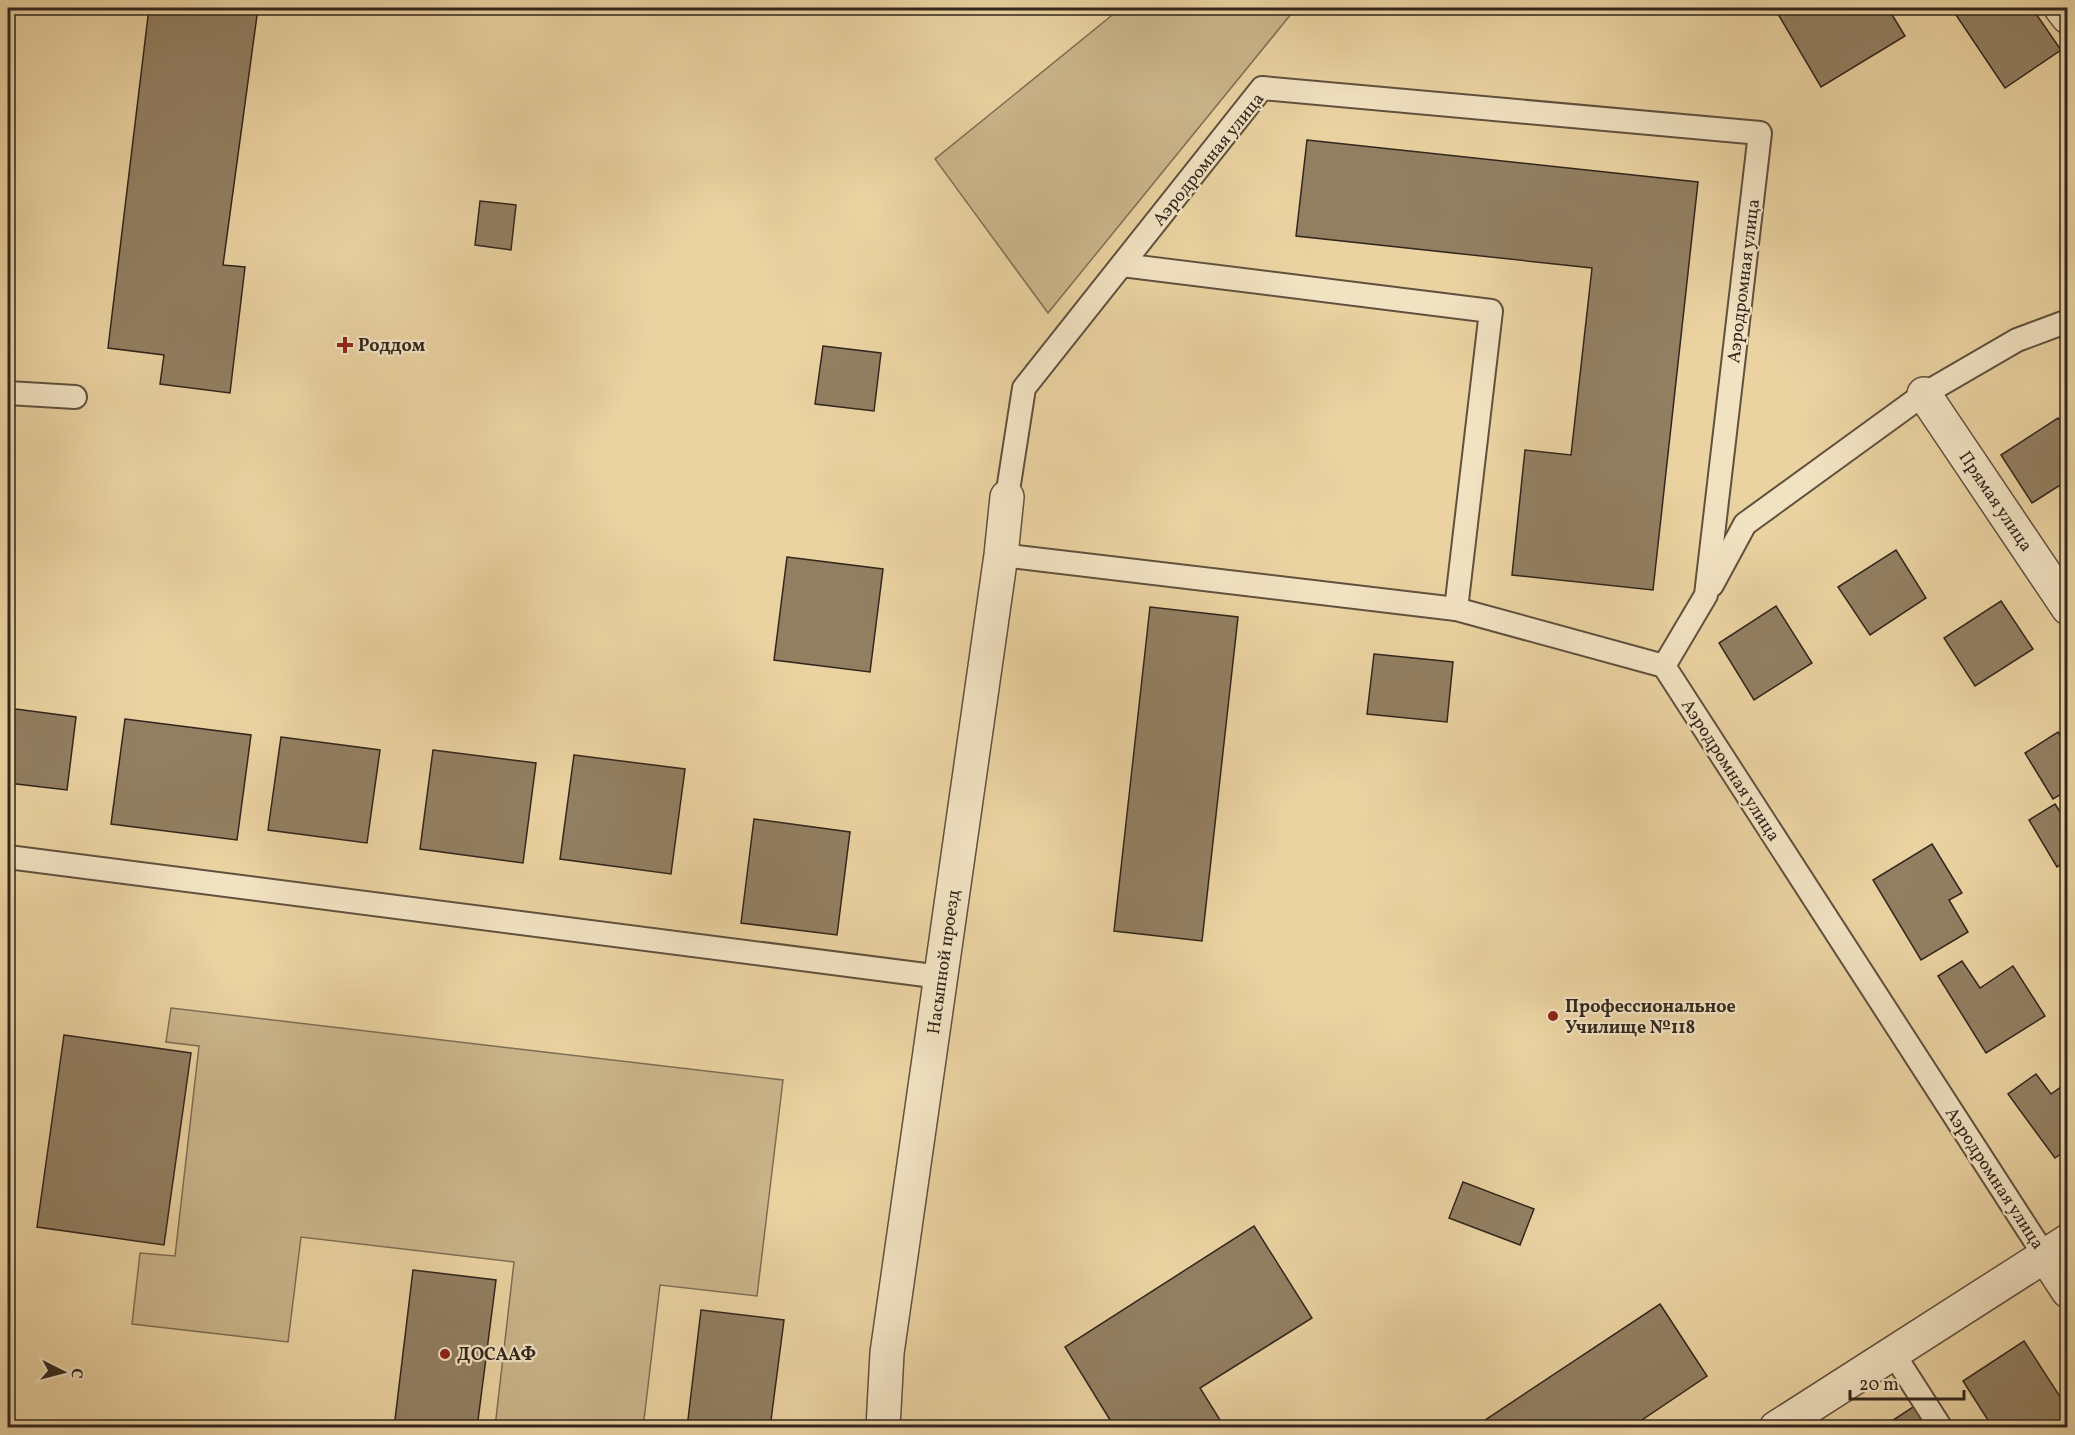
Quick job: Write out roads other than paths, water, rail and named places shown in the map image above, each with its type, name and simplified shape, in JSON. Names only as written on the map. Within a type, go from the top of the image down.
[{"type":"street","points":[[2061,8],[2067,17]]},
{"type":"street","name":"Прямая улица","points":[[1924,394],[2067,608]]},
{"type":"street","name":"Насыпной проезд","points":[[883,1428],[887,1353],[1001,555],[1007,497]]},
{"type":"street","points":[[1776,1428],[2056,1248]]},
{"type":"street","name":"Аэродромная улица","points":[[2056,1248],[2067,1291]]},
{"type":"lane","name":"Аэродромная улица","points":[[1007,497],[1024,388],[1262,88],[1760,133],[1706,595],[1664,666],[2056,1248]]},
{"type":"lane","points":[[1122,265],[1491,311],[1456,609]]},
{"type":"lane","points":[[1706,595],[1745,524],[1924,394],[2017,340],[2067,321]]},
{"type":"lane","points":[[8,393],[75,397]]},
{"type":"lane","points":[[1001,555],[1456,609],[1664,666]]},
{"type":"lane","points":[[8,857],[941,977]]},
{"type":"lane","points":[[1893,1353],[1941,1428]]},
{"type":"place","name":"Роддом","points":[[345,345]]},
{"type":"place","name":"Профессиональное Училище №118","points":[[1553,1016]]},
{"type":"place","name":"ДОСААФ","points":[[445,1354]]}]
